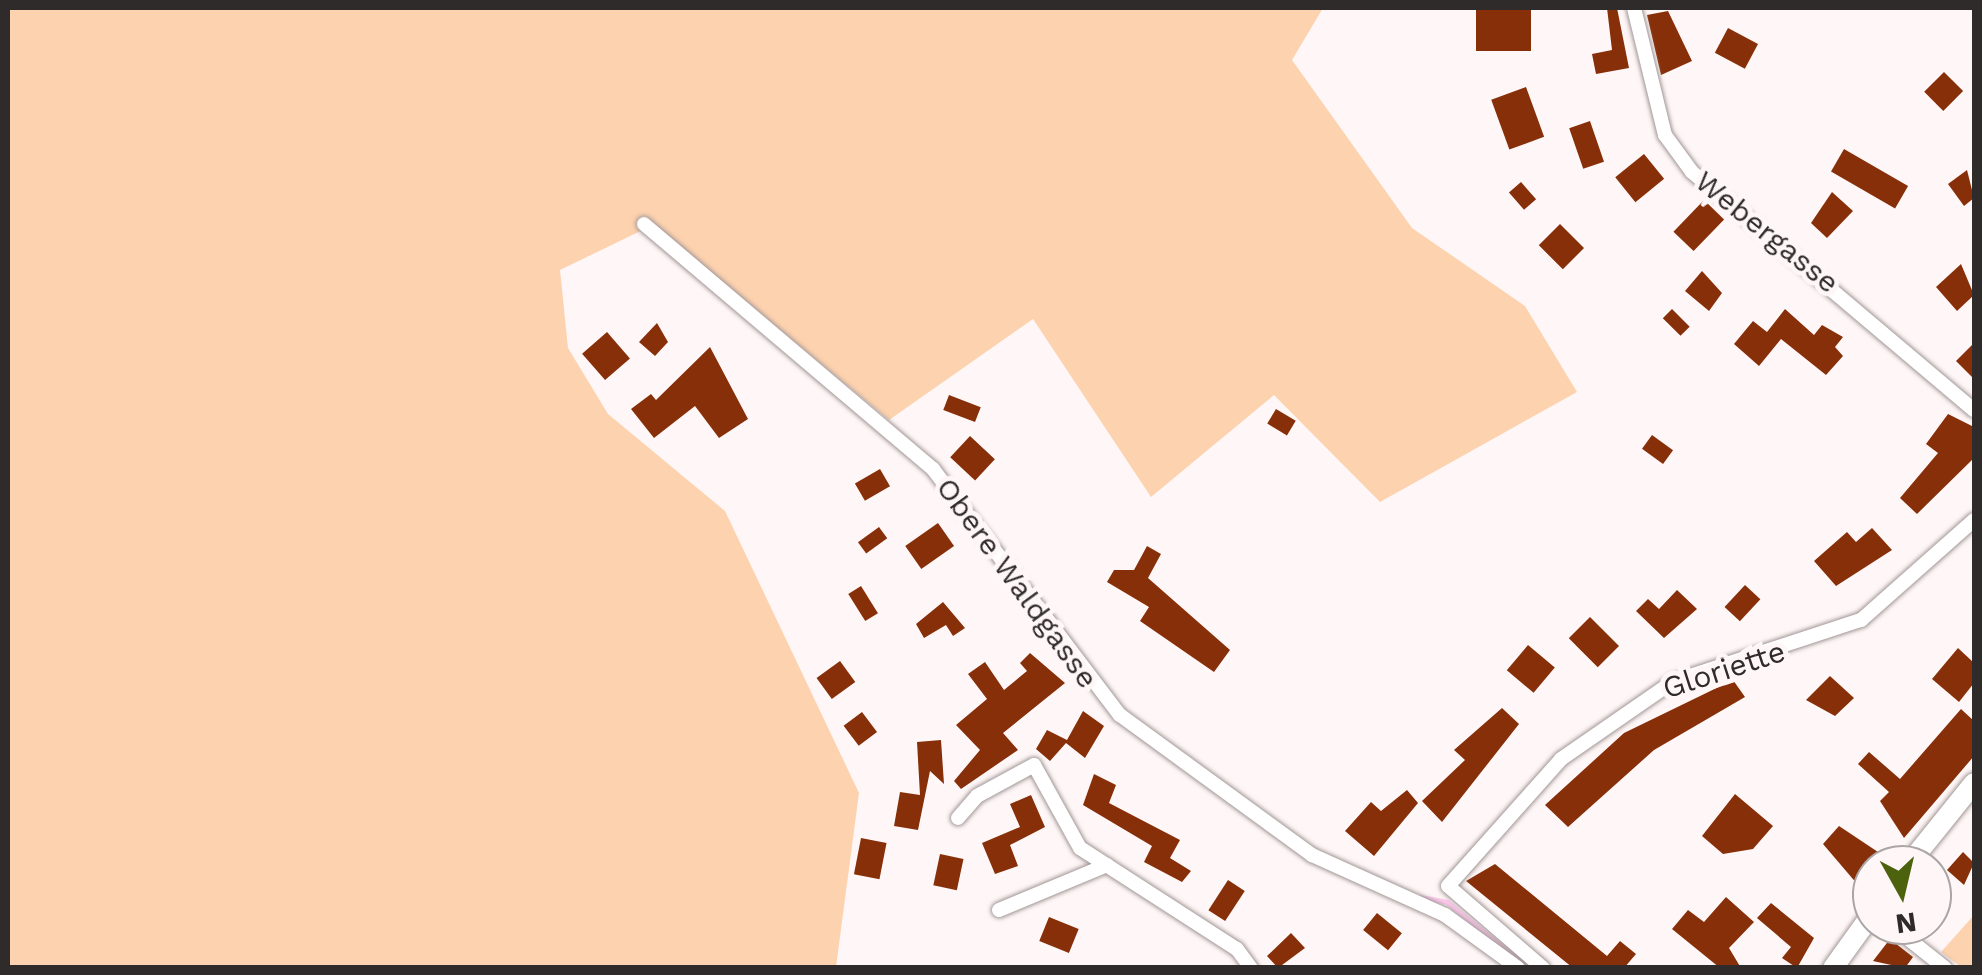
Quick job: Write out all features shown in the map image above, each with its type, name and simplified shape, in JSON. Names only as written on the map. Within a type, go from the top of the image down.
[{"type":"main road","points":[[1924,845],[1974,782]]},
{"type":"main road","points":[[1833,968],[1852,942]]},
{"type":"street","name":"Webergasse","points":[[1634,8],[1666,134],[1692,172],[1974,410]]},
{"type":"street","name":"Obere Waldgasse","points":[[644,224],[932,468],[1120,715],[1312,856],[1445,915],[1518,968]]},
{"type":"street","name":"Gloriette","points":[[1543,968],[1448,886],[1560,759],[1622,709],[1672,682],[1862,620],[1974,520]]},
{"type":"street","points":[[958,818],[977,796],[1034,765],[1080,848],[1251,968]]},
{"type":"street","points":[[999,910],[1107,865]]},
{"type":"street","points":[[1917,945],[1946,968]]},
{"type":"shaded area","points":[[8,8],[1323,8],[1292,60],[1412,228],[1525,306],[1577,392],[1380,502],[1274,395],[1151,497],[1033,319],[889,420],[653,225],[560,270],[568,348],[608,414],[725,511],[859,793],[836,967],[8,967]]},
{"type":"shaded area","points":[[1974,915],[1974,967],[1961,967],[1941,952],[1952,945],[1952,940]]},
{"type":"building","points":[[1476,8],[1531,8],[1531,51],[1476,51]]},
{"type":"building","points":[[1607,8],[1617,8],[1629,68],[1596,74],[1592,54],[1612,50]]},
{"type":"building","points":[[1668,11],[1692,61],[1661,75],[1647,15]]},
{"type":"building","points":[[1728,28],[1758,44],[1745,69],[1715,53]]},
{"type":"building","points":[[1944,72],[1963,91],[1943,111],[1924,92]]},
{"type":"building","points":[[1526,87],[1544,137],[1509,149],[1491,100]]},
{"type":"building","points":[[1590,121],[1604,162],[1583,169],[1569,128]]},
{"type":"building","points":[[1844,149],[1908,186],[1895,209],[1831,172]]},
{"type":"building","points":[[1644,154],[1664,179],[1635,202],[1615,177]]},
{"type":"building","points":[[1967,170],[1974,198],[1964,206],[1948,184]]},
{"type":"building","points":[[1521,182],[1536,199],[1524,210],[1509,192]]},
{"type":"building","points":[[1832,192],[1853,211],[1827,238],[1811,223]]},
{"type":"building","points":[[1704,200],[1724,219],[1694,251],[1673,232]]},
{"type":"building","points":[[1560,224],[1584,248],[1563,269],[1539,245]]},
{"type":"building","points":[[1961,264],[1974,295],[1957,311],[1936,287]]},
{"type":"building","points":[[1702,271],[1722,293],[1709,311],[1685,291]]},
{"type":"building","points":[[1672,309],[1690,327],[1680,336],[1663,318]]},
{"type":"building","points":[[1785,309],[1814,335],[1822,325],[1843,337],[1835,347],[1843,356],[1826,375],[1781,339],[1759,366],[1734,344],[1753,321],[1767,332]]},
{"type":"building","points":[[657,323],[668,342],[655,356],[639,342]]},
{"type":"building","points":[[607,332],[630,358],[605,380],[582,354]]},
{"type":"building","points":[[1974,343],[1974,379],[1956,361]]},
{"type":"building","points":[[710,347],[748,419],[719,438],[695,406],[654,438],[631,409],[651,394],[656,400]]},
{"type":"building","points":[[949,395],[981,407],[975,422],[943,410]]},
{"type":"building","points":[[1276,409],[1296,421],[1287,435],[1267,424]]},
{"type":"building","points":[[1948,414],[1974,427],[1974,458],[1917,514],[1900,498],[1938,453],[1926,444]]},
{"type":"building","points":[[1652,435],[1673,450],[1663,464],[1642,449]]},
{"type":"building","points":[[970,436],[995,459],[975,480],[950,457]]},
{"type":"building","points":[[880,469],[890,486],[865,501],[855,484]]},
{"type":"building","points":[[938,523],[954,546],[921,569],[905,546]]},
{"type":"building","points":[[879,527],[887,538],[866,554],[858,542]]},
{"type":"building","points":[[1872,528],[1892,550],[1836,586],[1814,561],[1847,532],[1856,542]]},
{"type":"building","points":[[1147,546],[1161,554],[1148,578],[1230,650],[1214,672],[1140,621],[1149,607],[1107,582],[1114,570],[1134,570]]},
{"type":"building","points":[[1745,585],[1760,599],[1740,621],[1725,607]]},
{"type":"building","points":[[861,586],[878,613],[865,621],[848,594]]},
{"type":"building","points":[[1677,590],[1697,609],[1664,638],[1636,611],[1648,599],[1659,609]]},
{"type":"building","points":[[943,602],[965,628],[953,636],[946,625],[924,638],[916,624]]},
{"type":"building","points":[[1590,617],[1619,646],[1598,667],[1569,638]]},
{"type":"building","points":[[1528,645],[1555,667],[1534,693],[1507,670]]},
{"type":"building","points":[[1958,648],[1974,663],[1974,683],[1959,702],[1932,679]]},
{"type":"building","points":[[1030,653],[1065,683],[1003,733],[1018,750],[961,789],[954,781],[980,750],[956,725],[987,699],[968,674],[985,662],[1004,690],[1027,671],[1020,663]]},
{"type":"building","points":[[840,661],[855,682],[832,699],[817,678]]},
{"type":"building","points":[[1830,676],[1854,698],[1835,716],[1806,700]]},
{"type":"building","points":[[1733,680],[1745,697],[1654,750],[1568,827],[1545,805],[1624,733]]},
{"type":"building","points":[[1502,708],[1519,724],[1442,822],[1422,801],[1465,760],[1454,750]]},
{"type":"building","points":[[1961,709],[1974,721],[1974,756],[1904,838],[1880,801],[1889,792],[1858,764],[1869,752],[1900,779]]},
{"type":"building","points":[[1083,711],[1104,726],[1085,758],[1066,743],[1050,761],[1036,749],[1047,730],[1067,740]]},
{"type":"building","points":[[862,712],[877,732],[859,746],[844,726]]},
{"type":"building","points":[[941,740],[944,784],[930,771],[918,830],[894,826],[900,792],[920,795],[917,742]]},
{"type":"building","points":[[1094,774],[1116,785],[1109,803],[1180,840],[1170,858],[1191,871],[1182,882],[1144,862],[1152,846],[1083,805]]},
{"type":"building","points":[[1407,790],[1418,803],[1374,856],[1345,831],[1371,802],[1381,811]]},
{"type":"building","points":[[1735,794],[1773,826],[1753,849],[1723,854],[1702,836]]},
{"type":"building","points":[[1031,795],[1045,827],[1010,845],[1018,866],[995,874],[982,843],[1020,827],[1010,804]]},
{"type":"building","points":[[1839,826],[1868,845],[1852,845],[1852,878],[1823,844]]},
{"type":"building","points":[[861,838],[887,843],[879,879],[854,874]]},
{"type":"building","points":[[1963,852],[1974,863],[1964,885],[1952,874],[1952,864]]},
{"type":"building","points":[[940,854],[963,859],[957,890],[933,885]]},
{"type":"building","points":[[1495,864],[1607,956],[1620,941],[1636,954],[1624,968],[1573,968],[1466,881]]},
{"type":"building","points":[[1228,880],[1245,891],[1225,921],[1208,910]]},
{"type":"building","points":[[1726,897],[1754,922],[1729,948],[1741,968],[1720,968],[1672,929],[1688,910],[1704,922]]},
{"type":"building","points":[[1771,903],[1814,938],[1797,968],[1782,958],[1791,947],[1757,918]]},
{"type":"building","points":[[1377,913],[1402,933],[1388,950],[1363,930]]},
{"type":"building","points":[[1049,917],[1079,929],[1069,953],[1039,941]]},
{"type":"building","points":[[1291,933],[1305,948],[1278,968],[1267,956]]},
{"type":"building","points":[[1885,945],[1898,945],[1913,957],[1905,968],[1873,961]]},
{"type":"waterway","points":[[1420,897],[1447,902],[1528,968]]}]
